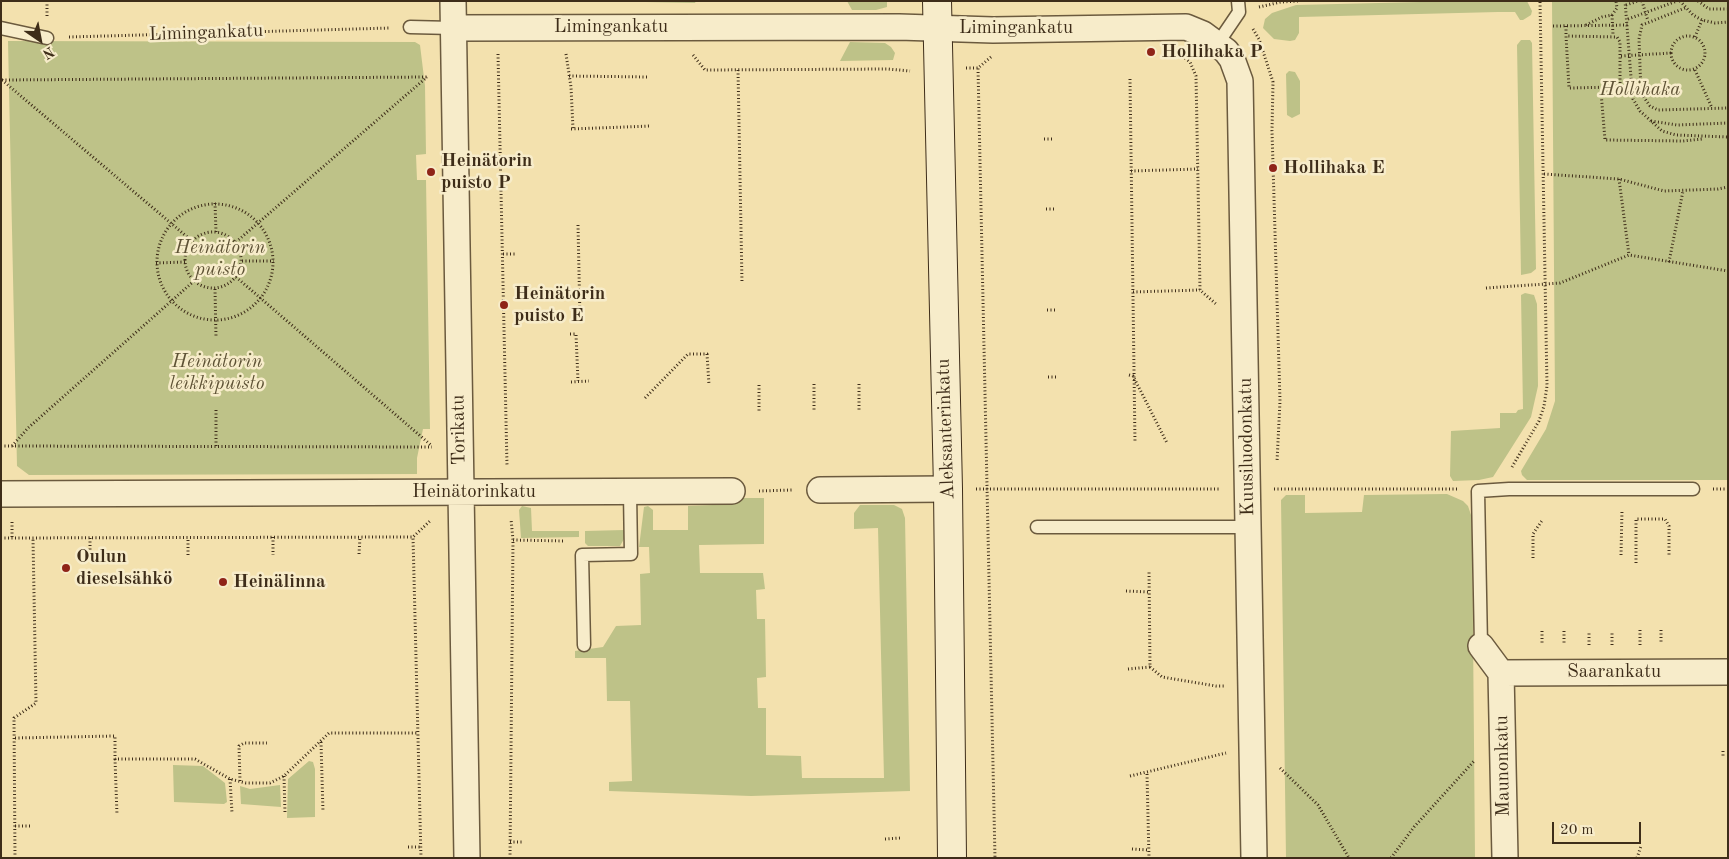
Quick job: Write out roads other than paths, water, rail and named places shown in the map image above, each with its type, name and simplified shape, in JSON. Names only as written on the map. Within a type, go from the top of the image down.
[{"type":"main road","name":"Aleksanterinkatu","points":[[937,14],[948,489],[952,858]]},
{"type":"street","name":"Torikatu","points":[[453,1],[467,858]]},
{"type":"street","name":"Limingankatu","points":[[453,28],[937,14],[992,30],[1186,27],[1218,43]]},
{"type":"street","name":"Kuusiluodonkatu","points":[[1218,43],[1232,59],[1240,81],[1254,858]]},
{"type":"street","points":[[820,490],[948,489]]},
{"type":"street","name":"Heinätorinkatu","points":[[1,494],[732,491]]},
{"type":"street","points":[[1481,646],[1501,673]]},
{"type":"street","name":"Saarankatu","points":[[1501,673],[1728,672]]},
{"type":"street","name":"Maunonkatu","points":[[1501,673],[1505,858]]},
{"type":"lane","points":[[1218,43],[1238,7]]},
{"type":"lane","name":"Limingankatu","points":[[410,27],[453,28]]},
{"type":"lane","points":[[1,28],[47,38]]},
{"type":"lane","points":[[1481,646],[1478,491],[1509,489],[1693,489]]},
{"type":"lane","points":[[584,645],[582,555],[631,554],[630,492]]},
{"type":"lane","points":[[1038,527],[1248,527]]},
{"type":"place","name":"Hollihaka P","points":[[1151,52]]},
{"type":"place","name":"Hollihaka E","points":[[1273,168]]},
{"type":"place","name":"Heinätorin puisto P","points":[[431,172]]},
{"type":"place","name":"Heinätorin puisto E","points":[[504,305]]},
{"type":"place","name":"Oulun dieselsähkö","points":[[66,568]]},
{"type":"place","name":"Heinälinna","points":[[223,582]]},
{"type":"park label","name":"Hollihaka","points":[[1640,90]]},
{"type":"park label","name":"Heinätorin puisto","points":[[220,259]]},
{"type":"park label","name":"Heinätorin leikkipuisto","points":[[217,373]]}]
